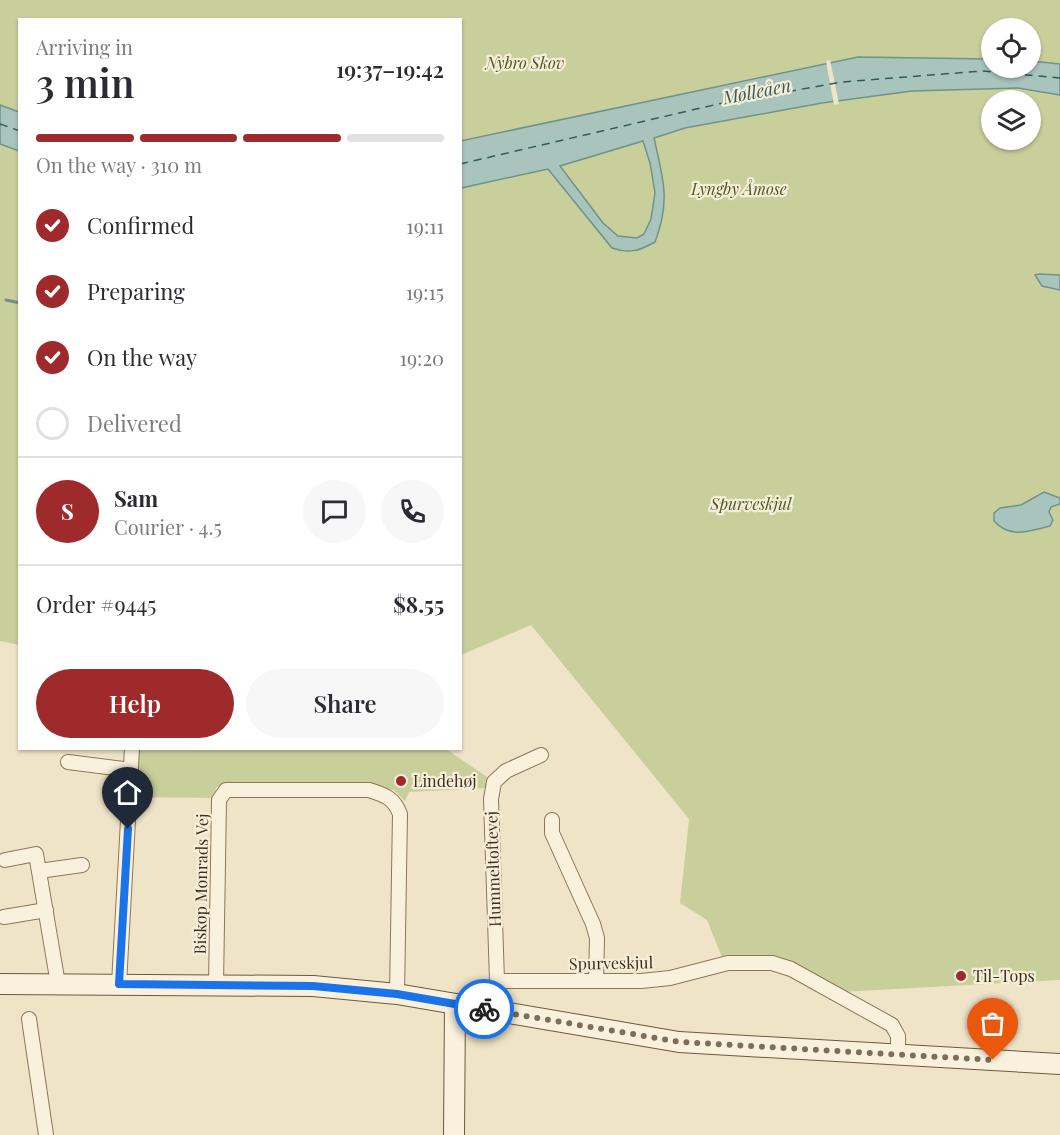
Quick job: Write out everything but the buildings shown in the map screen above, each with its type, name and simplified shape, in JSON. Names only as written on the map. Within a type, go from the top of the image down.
[{"type":"street","points":[[119,984],[132,750]]},
{"type":"street","name":"Hummeltoftevej","points":[[498,1011],[492,792],[494,783],[506,771],[541,755]]},
{"type":"street","points":[[68,762],[131,770]]},
{"type":"street","name":"Biskop Monrads Vej","points":[[216,985],[219,800],[226,790],[369,790],[388,796],[400,814],[397,994]]},
{"type":"street","points":[[552,820],[552,833],[593,924],[597,938],[597,981]]},
{"type":"street","points":[[5,860],[36,854],[58,984]]},
{"type":"street","points":[[39,872],[82,864]]},
{"type":"street","points":[[4,917],[46,910]]},
{"type":"street","name":"Spurveskjul","points":[[497,981],[641,981],[670,978],[728,963],[772,963],[791,969],[892,1025],[898,1036],[898,1055]]},
{"type":"street","points":[[0,984],[313,986],[397,994],[680,1042],[1060,1064]]},
{"type":"street","points":[[454,1135],[455,1004]]},
{"type":"street","points":[[29,1019],[46,1135]]},
{"type":"green space","name":"Nybro Skov","points":[[0,0],[1060,0],[1060,64],[1041,62],[1041,18],[981,18],[981,59],[858,57],[462,141],[462,18],[18,18],[18,112],[0,105]]},
{"type":"green space","name":"Spurveskjul","points":[[1018,88],[1030,90],[981,90],[981,150],[1041,150],[1041,92],[1060,95],[1060,275],[1052,275],[1042,286],[1060,290],[1060,498],[1044,492],[1021,505],[1000,508],[994,521],[1000,527],[1013,532],[1050,526],[1053,520],[1048,512],[1051,507],[1060,504],[1060,980],[842,992],[788,964],[723,960],[707,920],[680,903],[689,819],[531,625],[462,655],[462,188],[548,169],[612,248],[655,242],[656,144],[654,138],[685,128],[822,103],[912,91]]},
{"type":"green space","name":"Lyngby Åmose","points":[[643,141],[650,163],[655,193],[651,219],[644,234],[637,238],[618,236],[603,223],[560,166]]},
{"type":"green space","points":[[0,144],[18,150],[18,645],[0,641]]},
{"type":"green space","points":[[135,750],[447,750],[490,779],[486,788],[409,792],[405,801],[394,790],[373,786],[216,787],[215,798],[132,797]]},
{"type":"water","name":"Mølleåen","points":[[858,57],[981,59],[981,78],[1041,78],[1041,62],[1060,64],[1060,95],[1041,90],[1018,88],[912,91],[822,103],[685,128],[654,138],[664,190],[663,214],[655,242],[634,251],[612,248],[548,169],[462,188],[462,141]],"holes":[[[643,141],[650,163],[655,193],[651,219],[644,234],[637,238],[618,236],[603,223],[560,166]]]},
{"type":"water","points":[[0,105],[18,112],[18,151],[0,144]]},
{"type":"water","points":[[1035,275],[1060,275],[1060,290],[1042,286]]},
{"type":"water","points":[[1044,492],[1060,498],[1060,504],[1051,507],[1049,512],[1053,520],[1050,526],[1013,532],[1000,527],[994,521],[994,513],[1000,508],[1021,505]]},
{"type":"pier","points":[[830,60],[839,104],[834,105],[826,61]]},
{"type":"waterway","points":[[6,300],[18,303]]},
{"type":"ferry route","points":[[462,164],[718,104],[842,82],[982,71],[1060,78]]},
{"type":"ferry route","points":[[0,124],[18,130]]},
{"type":"way so far","points":[[484,1009],[680,1042],[993,1060]]},
{"type":"place","name":"Lindehøj","points":[[401,781]]},
{"type":"place","name":"Til-Tops","points":[[961,976]]},
{"type":"route","points":[[128,829],[119,984],[349,988],[484,1009]]}]
